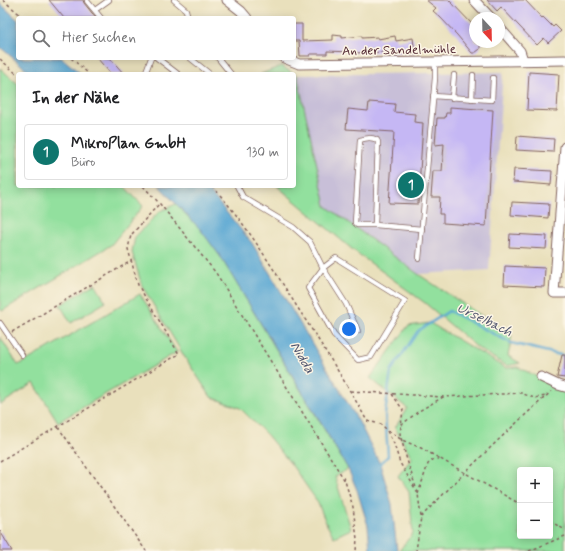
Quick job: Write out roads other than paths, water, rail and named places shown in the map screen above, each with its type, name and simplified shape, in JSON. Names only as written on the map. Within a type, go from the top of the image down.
[{"type":"street","points":[[227,0],[241,11],[245,16]]},
{"type":"street","points":[[474,0],[485,12]]},
{"type":"street","points":[[505,34],[520,51],[523,60]]},
{"type":"street","name":"An der Sandelmühle","points":[[289,60],[299,64],[565,60]]},
{"type":"street","points":[[565,147],[554,293],[565,293]]},
{"type":"street","points":[[541,377],[565,388]]},
{"type":"lane","points":[[95,10],[109,0]]},
{"type":"lane","points":[[174,0],[186,10],[188,16]]},
{"type":"lane","points":[[87,1],[100,16]]},
{"type":"lane","points":[[146,72],[151,60]]},
{"type":"lane","points":[[160,60],[175,72]]},
{"type":"lane","points":[[192,60],[208,72]]},
{"type":"lane","points":[[220,60],[230,72]]},
{"type":"lane","points":[[420,259],[435,62]]},
{"type":"lane","points":[[452,98],[454,75]]},
{"type":"lane","points":[[472,99],[473,75]]},
{"type":"lane","points":[[433,96],[492,100],[493,78]]},
{"type":"lane","points":[[375,225],[378,142],[372,138],[366,138],[360,140],[355,223],[357,225],[422,229]]},
{"type":"lane","points":[[238,188],[244,197],[293,227],[310,242],[323,268],[346,304],[358,330]]},
{"type":"lane","points":[[336,258],[405,301],[371,356],[358,360],[353,355],[334,334],[308,288],[323,268],[336,258]]},
{"type":"lane","points":[[0,323],[22,355]]},
{"type":"water","points":[[0,3],[16,18],[16,60],[64,60],[79,72],[30,72],[0,47]]},
{"type":"water","name":"Nidda","points":[[161,188],[207,188],[252,243],[359,422],[380,464],[392,504],[397,551],[370,551],[368,526],[357,490],[348,469],[220,256],[200,229]]},
{"type":"waterway","name":"Urselbach","points":[[379,465],[388,456],[385,414],[391,371],[418,331],[449,311],[511,343],[565,356]]},
{"type":"place","name":"MikroPlan GmbH","points":[[411,185]]}]
